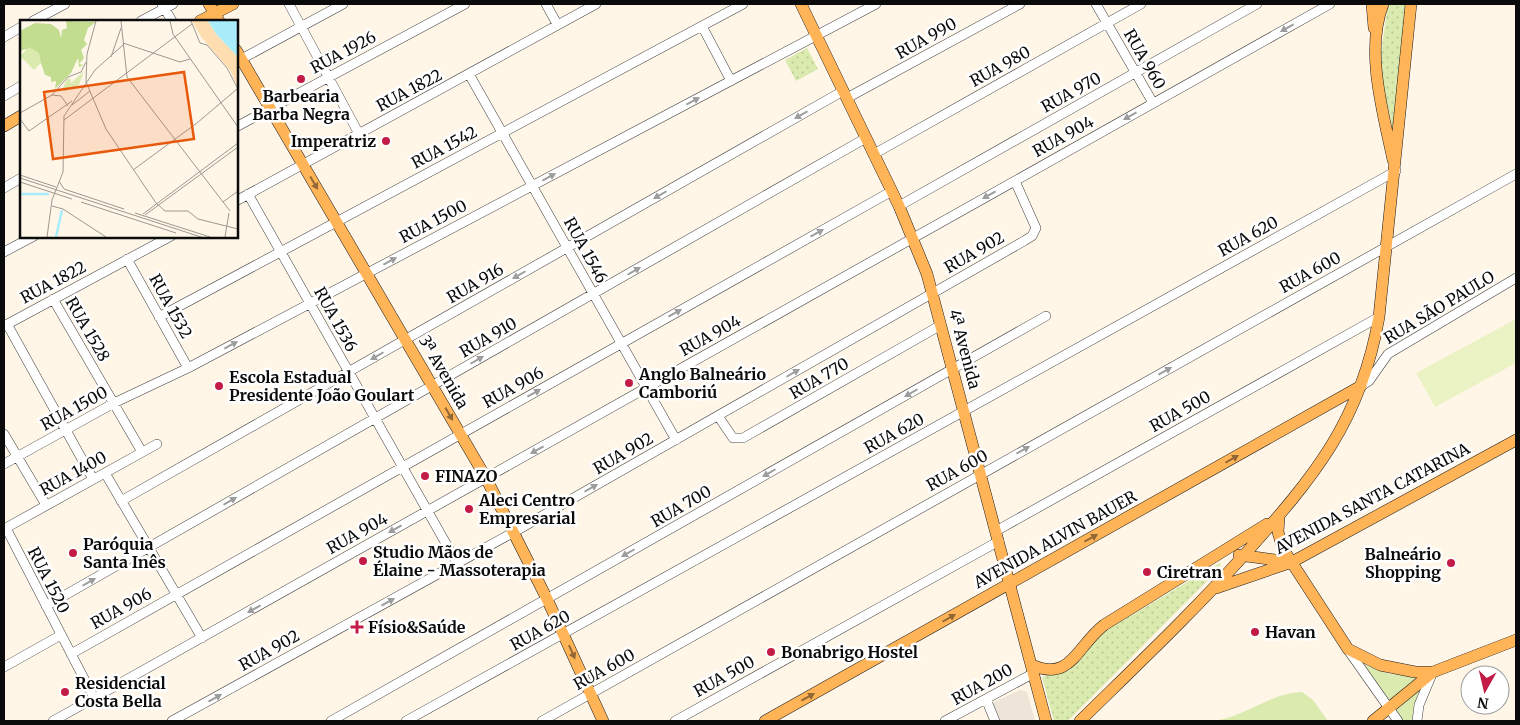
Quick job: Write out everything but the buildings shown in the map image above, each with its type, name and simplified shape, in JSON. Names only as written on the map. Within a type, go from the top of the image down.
[{"type":"main road","points":[[202,20],[233,4]]},
{"type":"main road","name":"4ª Avenida","points":[[802,4],[914,238],[933,293],[1046,721]]},
{"type":"main road","points":[[1372,4],[1379,97],[1396,171]]},
{"type":"main road","points":[[1376,48],[1383,4]]},
{"type":"main road","points":[[1080,721],[1213,590],[1279,517],[1323,460],[1350,413],[1372,356],[1379,317],[1396,171],[1411,4]]},
{"type":"main road","name":"3ª Avenida","points":[[238,57],[303,164],[486,478],[564,634],[603,721]]},
{"type":"main road","points":[[4,126],[20,117]]},
{"type":"main road","name":"AVENIDA ALVIN BAUER","points":[[765,721],[1361,386]]},
{"type":"main road","name":"AVENIDA SANTA CATARINA","points":[[1213,590],[1292,562],[1516,440]]},
{"type":"main road","points":[[1033,669],[1051,671],[1065,667],[1087,640],[1104,624],[1279,517]]},
{"type":"main road","points":[[1279,517],[1280,540],[1348,649],[1380,665],[1415,672],[1433,672]]},
{"type":"main road","points":[[1222,552],[1292,562]]},
{"type":"main road","points":[[1373,721],[1433,672],[1516,640]]},
{"type":"street","points":[[34,20],[65,4]]},
{"type":"street","points":[[142,20],[163,6],[173,4]]},
{"type":"street","points":[[289,4],[359,134]]},
{"type":"street","points":[[238,57],[301,27],[343,4]]},
{"type":"street","name":"RUA 1926","points":[[238,126],[465,4]]},
{"type":"street","points":[[546,4],[558,24]]},
{"type":"street","name":"RUA 1822","points":[[238,200],[596,4]]},
{"type":"street","name":"RUA 1542","points":[[159,317],[743,4]]},
{"type":"street","name":"RUA 1500","points":[[4,464],[114,403],[188,368],[876,4]]},
{"type":"street","name":"RUA 990","points":[[845,94],[1020,4]]},
{"type":"street","name":"RUA 960","points":[[1096,4],[1153,103]]},
{"type":"street","name":"RUA 980","points":[[874,154],[1141,4]]},
{"type":"street","name":"RUA 970","points":[[899,206],[1257,4]]},
{"type":"street","name":"RUA 904","points":[[54,721],[1330,4]]},
{"type":"street","points":[[163,6],[171,20]]},
{"type":"street","points":[[702,26],[731,81]]},
{"type":"street","points":[[4,37],[20,28]]},
{"type":"street","name":"RUA 1546","points":[[469,74],[676,440]]},
{"type":"street","points":[[4,96],[20,87]]},
{"type":"street","name":"RUA 916","points":[[121,501],[567,248],[845,94]]},
{"type":"street","name":"RUA 910","points":[[46,606],[866,138]]},
{"type":"street","name":"RUA 620","points":[[406,721],[1396,171]]},
{"type":"street","name":"RUA 600","points":[[542,721],[1516,174]]},
{"type":"street","points":[[4,188],[20,179]]},
{"type":"street","name":"RUA 902","points":[[172,721],[514,532],[1032,236],[1036,228],[1034,220],[1015,180]]},
{"type":"street","name":"RUA 906","points":[[71,654],[892,190]]},
{"type":"street","name":"RUA 1536","points":[[248,194],[457,563]]},
{"type":"street","points":[[4,252],[30,238]]},
{"type":"street","name":"RUA 1822","points":[[5,325],[127,259],[155,240]]},
{"type":"street","name":"RUA 1532","points":[[127,259],[188,368]]},
{"type":"street","name":"RUA SÃO PAULO","points":[[1361,386],[1369,381],[1388,354],[1516,278]]},
{"type":"street","name":"RUA 1528","points":[[53,299],[142,452]]},
{"type":"street","name":"RUA 700","points":[[331,721],[1046,316]]},
{"type":"street","name":"RUA 500","points":[[675,721],[1379,317]]},
{"type":"street","points":[[5,325],[93,479]]},
{"type":"street","name":"RUA 770","points":[[718,416],[733,438],[743,438],[941,325]]},
{"type":"street","points":[[4,434],[46,505]]},
{"type":"street","name":"RUA 1400","points":[[5,528],[157,444]]},
{"type":"street","points":[[105,473],[202,638]]},
{"type":"street","name":"RUA 1520","points":[[5,528],[94,698]]},
{"type":"street","points":[[4,667],[61,635]]},
{"type":"street","points":[[1348,649],[1398,721]]},
{"type":"street","name":"RUA 200","points":[[945,721],[986,699],[1033,669]]},
{"type":"street","points":[[1416,721],[1419,705],[1433,672]]},
{"type":"street","points":[[986,699],[995,721]]},
{"type":"green space","points":[[1388,4],[1408,4],[1394,134],[1381,77],[1381,54]]},
{"type":"green space","points":[[807,48],[818,69],[796,81],[785,60]]},
{"type":"green space","points":[[1516,319],[1516,363],[1435,407],[1416,373]]},
{"type":"green space","points":[[1221,562],[1220,568],[1068,721],[1054,721],[1042,677],[1070,670],[1087,646],[1105,631]]},
{"type":"green space","points":[[1362,664],[1390,674],[1421,677],[1388,701]]},
{"type":"green space","points":[[1424,681],[1417,696],[1412,721],[1403,721],[1393,706]]},
{"type":"green space","points":[[1302,692],[1313,700],[1328,721],[1212,721],[1224,719],[1290,693]]},
{"type":"shaded area","points":[[1020,690],[1027,692],[1035,721],[1001,721],[992,703]]},
{"type":"place","name":"Barbearia Barba Negra","points":[[301,79]]},
{"type":"place","name":"Imperatriz","points":[[386,141]]},
{"type":"place","name":"Anglo Balneário Camboriú","points":[[629,383]]},
{"type":"place","name":"Escola Estadual Presidente João Goulart","points":[[219,386]]},
{"type":"place","name":"FINAZO","points":[[425,476]]},
{"type":"place","name":"Aleci Centro Empresarial","points":[[469,509]]},
{"type":"place","name":"Paróquia Santa Inês","points":[[73,553]]},
{"type":"place","name":"Studio Mãos de Élaine - Massoterapia","points":[[363,561]]},
{"type":"place","name":"Balneário Shopping","points":[[1451,563]]},
{"type":"place","name":"Ciretran","points":[[1147,572]]},
{"type":"place","name":"Físio&Saúde","points":[[357,627]]},
{"type":"place","name":"Havan","points":[[1255,632]]},
{"type":"place","name":"Bonabrigo Hostel","points":[[771,652]]},
{"type":"place","name":"Residencial Costa Bella","points":[[65,692]]}]
